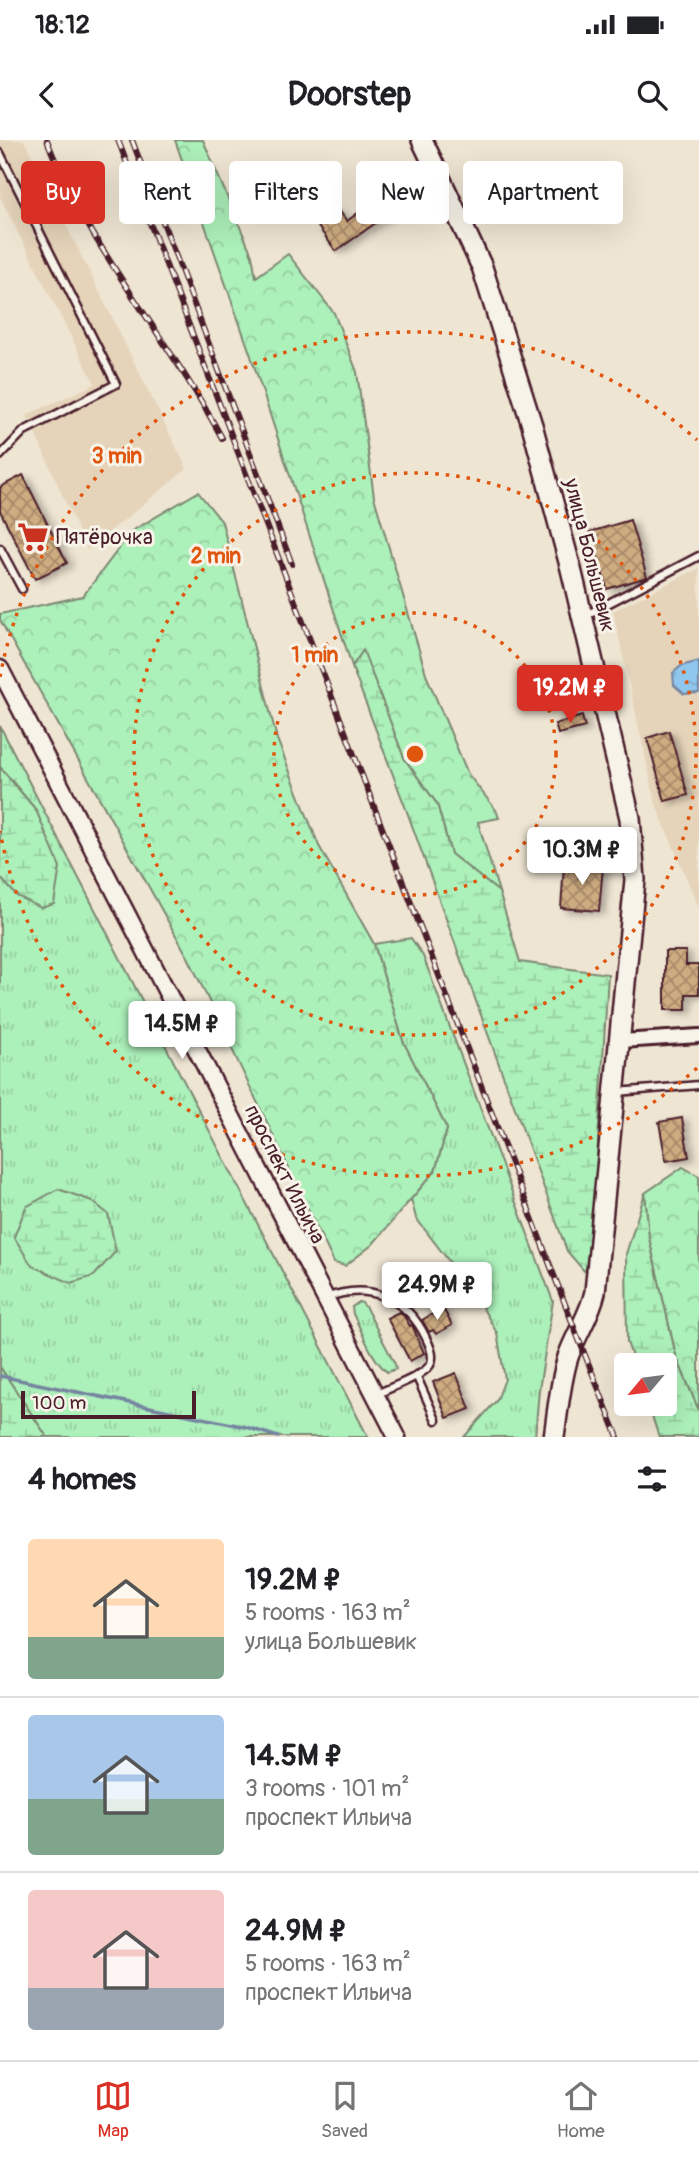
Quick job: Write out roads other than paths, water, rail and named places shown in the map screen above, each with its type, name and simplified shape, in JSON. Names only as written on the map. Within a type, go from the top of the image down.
[{"type":"main road","name":"улица Большевик","points":[[422,140],[482,267],[532,425],[582,617],[630,818],[633,841],[635,880],[595,1292],[565,1367],[554,1437]]},
{"type":"street","name":"проспект Ильича","points":[[0,669],[397,1437]]},
{"type":"street","points":[[621,1041],[699,1035]]},
{"type":"lane","points":[[0,153],[116,384],[24,431],[0,456]]},
{"type":"lane","points":[[0,548],[22,589]]},
{"type":"lane","points":[[582,617],[699,556]]},
{"type":"lane","points":[[615,1093],[699,1085]]},
{"type":"lane","points":[[326,1298],[344,1294],[389,1297],[402,1304],[420,1326],[431,1350],[430,1365],[416,1376],[375,1395]]},
{"type":"lane","points":[[416,1376],[436,1420]]},
{"type":"water","points":[[699,661],[699,693],[684,694],[674,685],[673,673],[681,666]]},
{"type":"waterway","points":[[0,1376],[246,1427],[278,1437]]},
{"type":"railway","points":[[47,140],[84,218],[222,438]]},
{"type":"railway","points":[[118,140],[618,1437]]},
{"type":"railway","points":[[132,140],[292,564]]},
{"type":"place","name":"Пятёрочка","points":[[33,537]]}]
